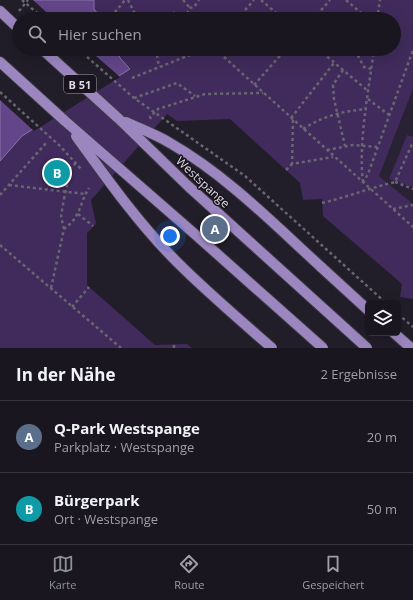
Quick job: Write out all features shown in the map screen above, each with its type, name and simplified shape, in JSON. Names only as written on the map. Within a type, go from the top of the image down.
[{"type":"main road","points":[[0,12],[12,23]]},
{"type":"main road","name":"Westspange","points":[[50,56],[119,119],[188,186],[367,348]]},
{"type":"main road","points":[[0,62],[65,122],[197,236],[323,348]]},
{"type":"main road","points":[[119,119],[170,142],[205,166],[252,204],[365,307]]},
{"type":"main road","points":[[65,122],[117,192],[157,241],[177,262],[272,348]]},
{"type":"main road","points":[[397,336],[411,348]]},
{"type":"path","points":[[22,0],[36,12]]},
{"type":"path","points":[[115,12],[126,0],[134,12]]},
{"type":"path","points":[[183,0],[190,8]]},
{"type":"path","points":[[188,12],[199,0]]},
{"type":"path","points":[[243,12],[254,0]]},
{"type":"path","points":[[261,0],[275,12]]},
{"type":"path","points":[[319,12],[330,0]]},
{"type":"path","points":[[346,0],[360,12]]},
{"type":"path","points":[[378,12],[380,0]]},
{"type":"path","points":[[363,183],[368,174],[413,50]]},
{"type":"path","points":[[86,56],[134,98],[177,83],[195,97]]},
{"type":"path","points":[[157,56],[158,67]]},
{"type":"path","points":[[132,78],[187,56]]},
{"type":"path","points":[[223,56],[413,227]]},
{"type":"path","points":[[254,85],[280,56]]},
{"type":"path","points":[[327,56],[369,92]]},
{"type":"path","points":[[358,56],[364,67],[371,69]]},
{"type":"path","points":[[363,183],[361,168],[373,56]]},
{"type":"path","points":[[292,164],[292,119],[334,62]]},
{"type":"path","points":[[343,70],[333,85],[344,146]]},
{"type":"path","points":[[150,117],[158,109],[195,97],[219,92],[263,93]]},
{"type":"path","points":[[368,98],[389,115]]},
{"type":"path","points":[[303,128],[318,119],[367,109]]},
{"type":"path","points":[[395,182],[413,142]]},
{"type":"path","points":[[0,196],[46,143]]},
{"type":"path","points":[[326,150],[344,146],[363,145],[377,147]]},
{"type":"path","points":[[286,170],[292,164],[334,157]]},
{"type":"path","points":[[51,288],[64,229],[61,216],[71,167],[76,163]]},
{"type":"path","points":[[322,203],[356,194],[368,188],[395,182],[413,189]]},
{"type":"path","points":[[9,185],[85,194]]},
{"type":"path","points":[[64,229],[73,222],[78,214],[85,194],[89,188]]},
{"type":"path","points":[[393,209],[413,205]]},
{"type":"path","points":[[78,214],[93,226]]},
{"type":"path","points":[[0,245],[121,348]]},
{"type":"path","points":[[72,307],[89,287]]},
{"type":"path","points":[[401,317],[413,327]]},
{"type":"shaded area","points":[[0,0],[413,0],[413,89],[379,176],[413,204],[413,299],[400,297],[402,284],[323,216],[322,199],[303,200],[300,183],[230,119],[177,121],[167,114],[91,200],[96,224],[87,233],[87,285],[155,345],[187,344],[192,348],[0,348]]},
{"type":"shaded area","points":[[0,0],[94,0],[94,9],[96,12],[12,12],[12,56],[119,56],[130,69],[22,136],[0,161]]},
{"type":"shaded area","points":[[413,89],[413,204],[379,176]]},
{"type":"shaded area","points":[[407,135],[413,137],[413,187],[389,179]]},
{"type":"pier","points":[[0,0],[33,0],[46,12],[12,12],[12,56],[96,56],[120,77],[34,131],[0,100]]},
{"type":"place","name":"Bürgerpark","points":[[57,173]]},
{"type":"place","name":"Q-Park Westspange","points":[[215,229]]}]
